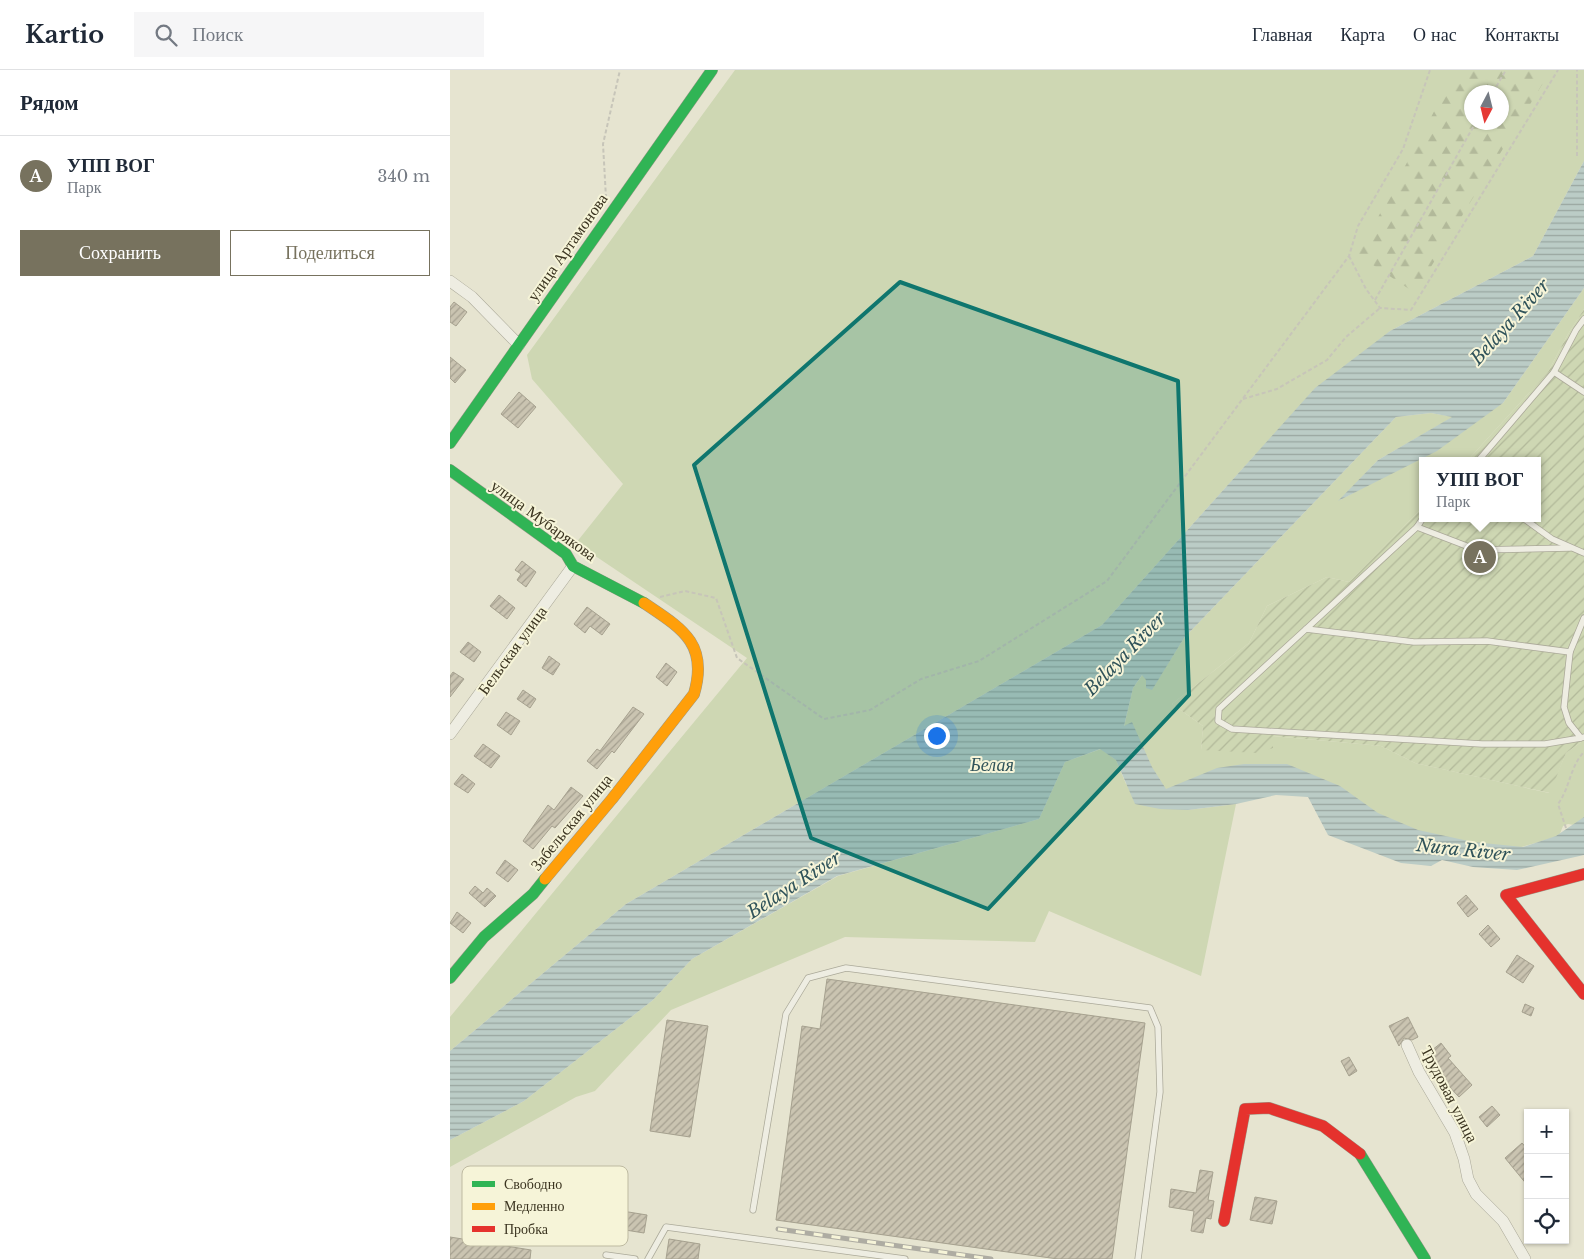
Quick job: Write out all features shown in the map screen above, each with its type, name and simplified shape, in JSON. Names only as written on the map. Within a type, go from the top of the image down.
[{"type":"street","name":"улица Артамонова","points":[[450,443],[712,70]]},
{"type":"street","points":[[450,281],[472,297],[519,345]]},
{"type":"street","name":"улица Мубарякова","points":[[450,470],[566,554],[573,566],[641,601],[681,628],[693,646],[700,673]]},
{"type":"street","name":"Бельская улица","points":[[450,734],[573,566]]},
{"type":"street","name":"Забельская улица","points":[[450,978],[484,937],[533,894],[612,799],[694,694],[700,673]]},
{"type":"street","points":[[1584,874],[1506,894],[1584,994]]},
{"type":"street","name":"Трудовая улица","points":[[1407,1045],[1419,1072],[1455,1133],[1476,1194],[1503,1221],[1524,1259]]},
{"type":"street","points":[[1224,1221],[1245,1109],[1269,1108],[1323,1126],[1363,1156],[1425,1259]]},
{"type":"lane","points":[[1481,457],[1554,372],[1584,318]]},
{"type":"lane","points":[[1554,372],[1584,392]]},
{"type":"lane","points":[[1420,522],[1416,528],[1219,710],[1218,721],[1232,729],[1482,744],[1545,744],[1583,738]]},
{"type":"lane","points":[[1529,522],[1552,539],[1584,553]]},
{"type":"lane","points":[[1416,528],[1477,550],[1570,548]]},
{"type":"lane","points":[[1583,738],[1568,723],[1564,707],[1570,652],[1584,618]]},
{"type":"lane","points":[[1306,629],[1414,642],[1487,641],[1570,652]]},
{"type":"lane","points":[[753,1210],[786,1014],[808,978],[846,968],[1150,1008],[1158,1027],[1160,1092],[1138,1259]]},
{"type":"lane","points":[[648,1259],[666,1227],[905,1259]]},
{"type":"lane","points":[[606,1255],[635,1259]]},
{"type":"path","points":[[606,199],[603,144],[620,70]]},
{"type":"path","points":[[641,601],[685,591],[716,598],[737,658],[824,718],[870,710],[921,679],[979,661],[1107,581],[1349,256],[1358,226],[1404,150],[1430,70]]},
{"type":"path","points":[[1497,85],[1506,70]]},
{"type":"path","points":[[1243,399],[1277,390],[1326,360],[1346,337],[1380,308],[1411,310],[1558,70]]},
{"type":"path","points":[[1577,156],[1578,70]]},
{"type":"path","points":[[1374,300],[1471,130]]},
{"type":"path","points":[[1349,256],[1380,308]]},
{"type":"path","points":[[1566,828],[1558,804],[1565,795],[1578,758],[1584,752]]},
{"type":"highlighted area","points":[[900,282],[1178,381],[1189,695],[988,909],[811,838],[694,465]]},
{"type":"green space","points":[[735,70],[1584,70],[1584,161],[1533,256],[1390,331],[1254,456],[1102,625],[626,904],[450,1051],[450,1017],[747,658],[576,543],[623,484],[532,379],[527,355]]},
{"type":"green space","points":[[1456,70],[1551,70],[1415,293],[1358,255]]},
{"type":"green space","points":[[1584,288],[1584,309],[1548,372],[1471,457],[1419,457],[1419,511],[1349,582],[1327,577],[1267,606],[1249,643],[1172,704],[1203,726],[1201,750],[1272,736],[1381,746],[1415,763],[1549,793],[1566,753],[1584,740],[1584,821],[1581,826],[1568,824],[1563,826],[1559,836],[1511,850],[1399,836],[1322,780],[1167,794],[1124,727],[1133,688],[1143,674],[1152,689],[1184,638],[1396,417],[1431,413],[1453,417],[1378,460],[1340,500],[1383,477],[1503,403]]},
{"type":"green space","points":[[1584,309],[1584,740],[1566,753],[1550,793],[1415,763],[1381,746],[1273,736],[1273,748],[1257,753],[1201,750],[1203,726],[1172,704],[1249,643],[1267,606],[1327,577],[1349,582],[1419,511],[1419,522],[1541,522],[1541,457],[1471,457],[1548,372]]},
{"type":"green space","points":[[1101,749],[1116,760],[1126,784],[1188,810],[1236,804],[1201,976],[1049,911],[1035,942],[845,937],[671,1010],[595,1091],[576,1097],[450,1167],[450,1140],[524,1101],[653,1000],[692,959],[838,876],[1039,819],[1065,762]]},
{"type":"water","name":"Белая","points":[[1584,161],[1584,288],[1503,403],[1437,451],[1425,457],[1419,457],[1419,460],[1338,501],[1378,460],[1452,417],[1431,413],[1396,417],[1184,638],[1152,690],[1146,688],[1146,680],[1142,675],[1133,688],[1124,726],[1132,722],[1152,767],[1166,789],[1217,768],[1244,764],[1287,764],[1340,786],[1378,813],[1418,830],[1473,842],[1523,847],[1556,836],[1584,817],[1584,855],[1517,870],[1473,867],[1442,860],[1431,866],[1401,863],[1328,835],[1308,797],[1276,795],[1236,804],[1188,810],[1160,809],[1135,804],[1116,760],[1100,749],[1065,762],[1039,819],[837,876],[692,959],[653,1000],[524,1101],[450,1140],[450,1051],[626,904],[1102,625],[1315,388],[1390,331],[1533,256]]},
{"type":"building","points":[[454,302],[467,312],[456,326],[450,322],[450,307]]},
{"type":"building","points":[[450,357],[466,370],[455,383],[450,378]]},
{"type":"building","points":[[519,392],[536,407],[518,428],[501,414]]},
{"type":"building","points":[[522,561],[536,572],[526,587],[517,580],[521,574],[515,570]]},
{"type":"building","points":[[499,595],[515,608],[507,619],[490,606]]},
{"type":"building","points":[[587,607],[610,624],[602,635],[590,626],[585,633],[574,624]]},
{"type":"building","points":[[468,642],[481,652],[474,662],[460,652]]},
{"type":"building","points":[[549,656],[560,664],[553,675],[542,668]]},
{"type":"building","points":[[666,663],[677,672],[667,686],[656,677]]},
{"type":"building","points":[[453,672],[464,679],[450,697],[450,676]]},
{"type":"building","points":[[523,690],[536,699],[530,708],[517,699]]},
{"type":"building","points":[[633,707],[644,714],[614,753],[612,751],[597,769],[587,761],[597,749],[600,751]]},
{"type":"building","points":[[506,712],[520,721],[511,735],[497,725]]},
{"type":"building","points":[[483,744],[500,756],[491,768],[474,756]]},
{"type":"building","points":[[462,774],[475,784],[468,793],[454,784]]},
{"type":"building","points":[[571,787],[583,796],[555,828],[552,826],[533,849],[523,841],[548,805],[554,810]]},
{"type":"building","points":[[505,860],[518,870],[508,882],[496,873]]},
{"type":"building","points":[[475,886],[483,893],[487,888],[496,896],[485,907],[469,893]]},
{"type":"building","points":[[1466,895],[1478,909],[1468,917],[1457,903]]},
{"type":"building","points":[[457,912],[471,923],[463,933],[450,923]]},
{"type":"building","points":[[1488,925],[1500,939],[1491,947],[1479,934]]},
{"type":"building","points":[[1517,955],[1534,966],[1523,983],[1506,972]]},
{"type":"building","points":[[827,979],[1145,1023],[1112,1259],[1058,1259],[776,1220],[802,1026],[820,1029]]},
{"type":"building","points":[[1525,1004],[1534,1008],[1531,1016],[1522,1012]]},
{"type":"building","points":[[1408,1017],[1418,1037],[1412,1040],[1404,1038],[1399,1046],[1389,1026]]},
{"type":"building","points":[[667,1020],[708,1026],[690,1137],[650,1131]]},
{"type":"building","points":[[1441,1043],[1451,1056],[1448,1058],[1472,1085],[1459,1097],[1442,1079],[1445,1077],[1427,1054]]},
{"type":"building","points":[[1349,1057],[1357,1071],[1349,1076],[1341,1061]]},
{"type":"building","points":[[1492,1106],[1500,1115],[1487,1127],[1479,1117]]},
{"type":"building","points":[[1522,1143],[1524,1145],[1524,1181],[1505,1158]]},
{"type":"building","points":[[1200,1170],[1213,1172],[1208,1200],[1214,1201],[1211,1219],[1206,1218],[1203,1233],[1191,1231],[1194,1211],[1169,1207],[1171,1189],[1196,1193]]},
{"type":"building","points":[[1255,1197],[1277,1201],[1272,1224],[1250,1220]]},
{"type":"building","points":[[628,1212],[647,1215],[644,1233],[628,1230]]},
{"type":"building","points":[[450,1237],[462,1239],[462,1246],[506,1246],[531,1250],[530,1259],[450,1259]]},
{"type":"building","points":[[669,1239],[700,1244],[698,1259],[666,1259]]},
{"type":"railway","points":[[778,1229],[991,1259]]},
{"type":"traffic: fast","points":[[450,443],[712,70]]},
{"type":"traffic: fast","points":[[450,470],[566,554],[573,566],[644,603]]},
{"type":"traffic: fast","points":[[450,978],[484,937],[533,894],[545,879]]},
{"type":"traffic: fast","points":[[1360,1154],[1425,1259]]},
{"type":"traffic: slow","points":[[545,879],[612,799],[694,694],[698,676],[698,662],[695,649],[680,629],[644,603]]},
{"type":"traffic: jam","points":[[1584,874],[1506,895],[1584,994]]},
{"type":"traffic: jam","points":[[1224,1221],[1245,1109],[1269,1108],[1323,1126],[1360,1154]]},
{"type":"place","name":"УПП ВОГ","points":[[1480,557]]},
{"type":"water label","name":"Belaya River","points":[[1510,322]]},
{"type":"water label","name":"Belaya River","points":[[1125,654]]},
{"type":"water label","name":"Nura River","points":[[1463,850]]},
{"type":"water label","name":"Belaya River","points":[[794,885]]}]
